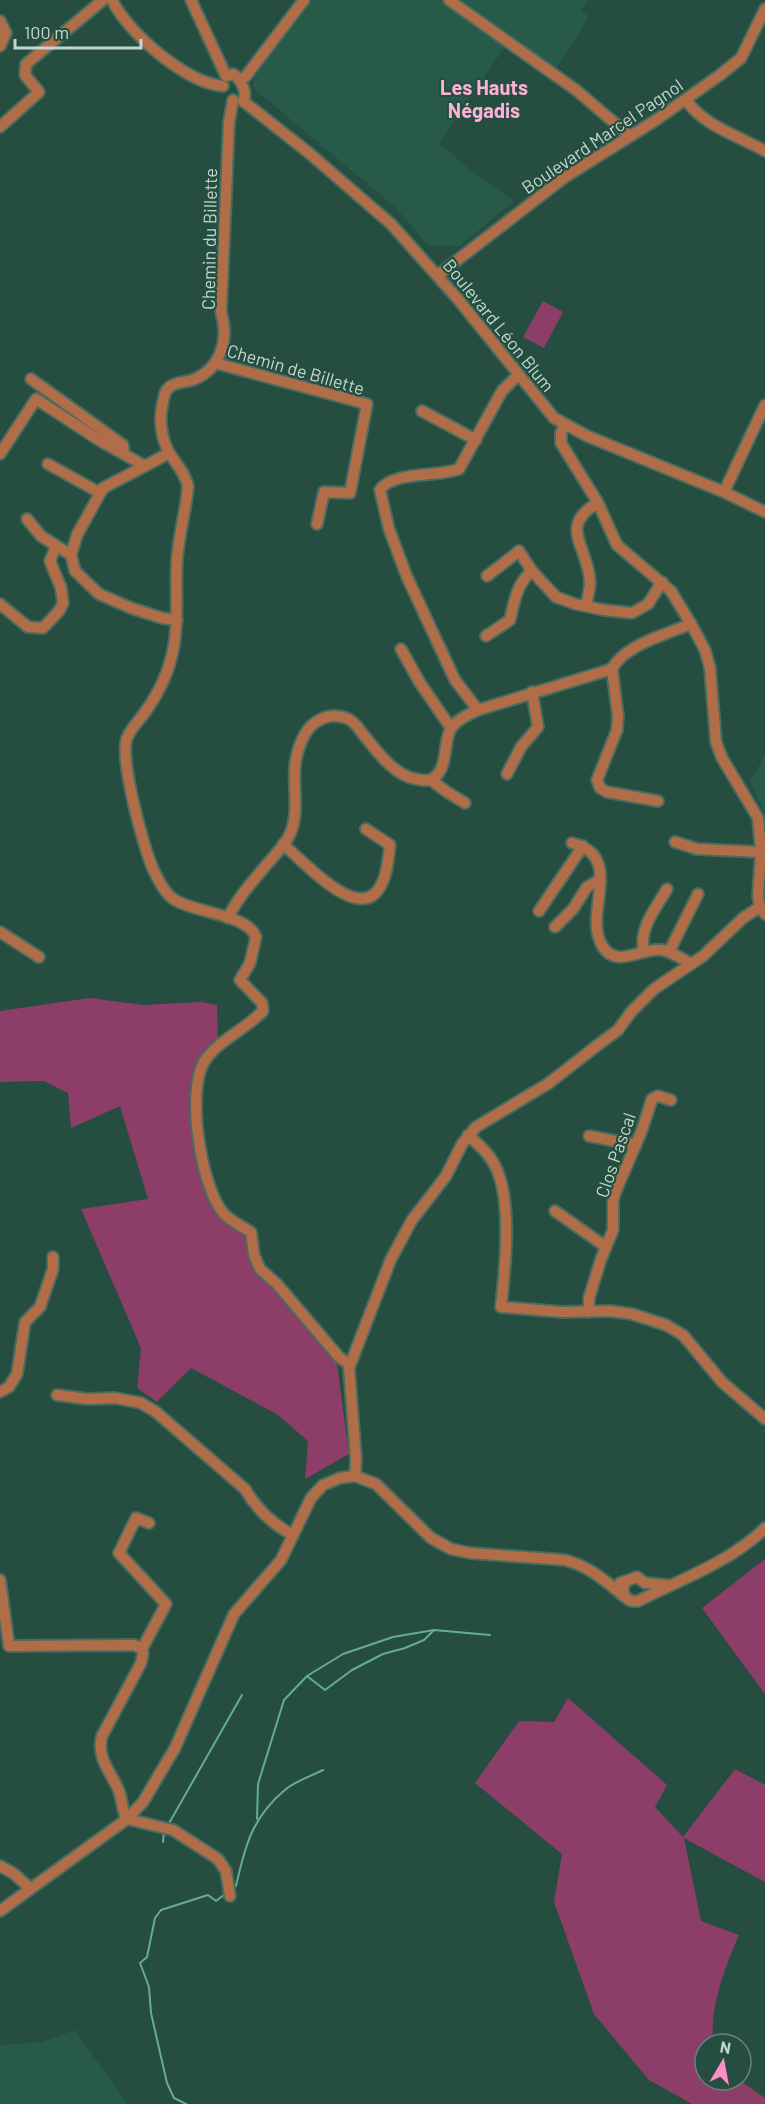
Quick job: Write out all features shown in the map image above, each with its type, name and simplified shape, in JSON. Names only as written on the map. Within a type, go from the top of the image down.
[{"type":"street","points":[[0,127],[39,92],[25,75],[26,64],[103,0]]},
{"type":"street","points":[[112,0],[131,28],[152,49],[192,76],[215,85],[225,81],[233,74],[240,80],[246,76],[304,0]]},
{"type":"street","points":[[191,0],[225,81],[238,101]]},
{"type":"street","points":[[449,0],[576,90],[630,136]]},
{"type":"street","name":"Boulevard Marcel Pagnol","points":[[438,275],[565,177],[686,99],[741,58],[765,9]]},
{"type":"street","points":[[0,21],[6,33],[0,46]]},
{"type":"street","name":"Chemin du Billette","points":[[215,363],[223,349],[226,336],[221,312],[229,122],[238,101],[245,94],[240,80]]},
{"type":"street","points":[[686,99],[706,122],[765,151]]},
{"type":"street","name":"Boulevard Léon Blum","points":[[238,101],[350,187],[391,224],[438,275],[554,418],[565,425],[724,492],[765,512]]},
{"type":"street","points":[[215,363],[193,380],[173,385],[166,390],[161,416],[163,436],[169,453],[186,476],[188,486],[177,558],[177,620],[174,646],[161,687],[130,731],[126,741],[125,757],[151,865],[168,894],[176,901],[249,927],[256,937],[250,963],[240,980],[255,993],[264,1007],[256,1018],[219,1047],[204,1063],[201,1071],[196,1108],[197,1129],[211,1191],[225,1214],[250,1232],[254,1255],[260,1269],[277,1284],[339,1357],[350,1365]]},
{"type":"street","name":"Chemin de Billette","points":[[215,363],[367,404],[350,493],[324,492],[317,524]]},
{"type":"street","points":[[478,710],[455,680],[406,577],[389,529],[380,490],[383,485],[393,481],[459,469],[502,391],[518,375]]},
{"type":"street","points":[[31,379],[123,445],[124,454]]},
{"type":"street","points":[[0,454],[36,399],[102,442],[145,466]]},
{"type":"street","points":[[724,492],[765,405]]},
{"type":"street","points":[[422,411],[476,440]]},
{"type":"street","points":[[355,1476],[356,1459],[349,1388],[350,1365],[391,1259],[412,1220],[446,1176],[468,1135],[476,1127],[549,1083],[618,1030],[631,1012],[654,989],[724,938],[743,918],[763,911],[758,896],[761,852],[758,818],[722,758],[716,742],[710,668],[705,650],[671,591],[617,545],[598,503],[561,443],[561,433],[565,425]]},
{"type":"street","points":[[169,453],[103,488],[76,535],[72,555],[75,571],[99,594],[131,608],[162,618],[177,620]]},
{"type":"street","points":[[48,464],[100,493]]},
{"type":"street","points":[[586,606],[590,582],[576,528],[584,511],[598,503]]},
{"type":"street","points":[[27,519],[41,536],[72,555]]},
{"type":"street","points":[[0,604],[28,627],[43,628],[59,611],[63,603],[63,596],[50,561],[56,546]]},
{"type":"street","points":[[487,576],[519,551],[532,571],[556,597],[586,606],[632,613],[648,604],[662,582]]},
{"type":"street","points":[[486,636],[510,620],[517,592],[525,576],[532,571]]},
{"type":"street","points":[[658,801],[608,792],[600,788],[597,780],[617,730],[618,716],[612,669],[617,659],[626,651],[692,624]]},
{"type":"street","points":[[401,649],[420,683],[451,728]]},
{"type":"street","points":[[228,918],[237,900],[290,833],[294,819],[295,755],[312,725],[324,717],[338,715],[350,719],[395,770],[412,779],[431,780],[439,772],[443,763],[451,728],[463,717],[532,692],[612,669]]},
{"type":"street","points":[[507,774],[521,747],[538,727],[532,692]]},
{"type":"street","points":[[431,780],[465,803]]},
{"type":"street","points":[[283,844],[342,895],[356,900],[369,899],[378,890],[385,875],[390,845],[366,829]]},
{"type":"street","points":[[675,842],[697,849],[761,852]]},
{"type":"street","points":[[572,843],[583,846],[595,855],[600,867],[597,933],[601,945],[609,954],[622,958],[663,950],[691,964]]},
{"type":"street","points":[[539,911],[583,846]]},
{"type":"street","points":[[555,927],[573,909],[587,887],[593,881],[599,880]]},
{"type":"street","points":[[645,952],[642,942],[646,925],[667,889]]},
{"type":"street","points":[[669,952],[698,894]]},
{"type":"street","points":[[0,932],[39,957]]},
{"type":"street","name":"Clos Pascal","points":[[590,1312],[589,1298],[614,1230],[615,1193],[636,1145],[651,1099],[658,1096],[671,1100]]},
{"type":"street","points":[[468,1135],[487,1152],[497,1169],[504,1190],[506,1252],[501,1307],[610,1311],[632,1314],[666,1325],[683,1335],[723,1382],[765,1419]]},
{"type":"street","points":[[589,1136],[636,1145]]},
{"type":"street","points":[[555,1211],[606,1247]]},
{"type":"street","points":[[0,1392],[9,1387],[17,1374],[26,1322],[40,1307],[53,1269],[53,1257]]},
{"type":"street","points":[[57,1395],[87,1399],[115,1398],[141,1403],[156,1412],[245,1489],[255,1505],[271,1521],[293,1534]]},
{"type":"street","points":[[0,1911],[127,1819],[143,1802],[175,1748],[234,1614],[281,1560],[311,1498],[323,1485],[340,1478],[355,1476],[376,1484],[432,1538],[451,1549],[470,1553],[566,1560],[588,1568],[634,1602],[692,1575],[738,1549],[765,1528]]},
{"type":"street","points":[[127,1819],[119,1792],[100,1754],[100,1744],[141,1663],[142,1649],[166,1604],[119,1553],[136,1518],[149,1523]]},
{"type":"street","points":[[607,1582],[637,1578],[645,1583],[667,1585]]},
{"type":"street","points":[[0,1580],[4,1648],[134,1644],[142,1649]]},
{"type":"street","points":[[624,1596],[622,1588],[626,1581]]},
{"type":"street","points":[[642,1599],[646,1593],[645,1583]]},
{"type":"street","points":[[127,1819],[173,1830],[218,1859],[225,1871],[229,1892]]},
{"type":"street","points":[[0,1866],[13,1873],[30,1888]]},
{"type":"shaded area","points":[[313,0],[588,0],[580,10],[589,17],[556,69],[504,48],[439,143],[470,170],[514,201],[460,246],[429,246],[395,207],[253,88],[255,76]]},
{"type":"shaded area","points":[[543,301],[563,312],[544,348],[523,337]]},
{"type":"shaded area","points":[[765,755],[765,815],[750,782]]},
{"type":"shaded area","points":[[90,998],[143,1005],[202,1002],[217,1005],[218,1043],[199,1066],[206,1190],[222,1221],[246,1237],[254,1272],[274,1288],[337,1364],[349,1454],[305,1479],[308,1441],[278,1415],[191,1368],[157,1402],[137,1388],[141,1348],[81,1209],[148,1199],[120,1106],[71,1128],[68,1093],[44,1081],[0,1082],[0,1011]]},
{"type":"shaded area","points":[[765,1559],[765,1694],[702,1608]]},
{"type":"shaded area","points":[[568,1698],[667,1785],[655,1807],[683,1837],[735,1769],[765,1785],[765,1882],[684,1838],[701,1921],[739,1935],[723,1975],[716,2002],[713,2032],[693,2032],[693,2092],[753,2092],[753,2090],[765,2098],[765,2104],[692,2104],[649,2080],[594,2014],[554,1902],[562,1854],[475,1783],[519,1721],[554,1722]]},
{"type":"shaded area","points":[[75,2030],[127,2104],[0,2104],[0,2045],[41,2042]]},
{"type":"waterway","points":[[307,1676],[325,1690],[352,1670],[383,1654],[424,1640],[434,1630]]},
{"type":"waterway","points":[[257,1819],[258,1784],[284,1700],[307,1676],[343,1654],[393,1637],[434,1630],[490,1635]]},
{"type":"waterway","points":[[168,1825],[242,1695]]},
{"type":"waterway","points":[[232,1889],[236,1886],[252,1833],[265,1810],[290,1786],[323,1770]]},
{"type":"waterway","points":[[163,1842],[164,1831]]},
{"type":"waterway","points":[[186,2104],[174,2098],[167,2083],[151,2013],[149,1987],[140,1963],[147,1957],[155,1918],[161,1910],[208,1895],[216,1901],[225,1894]]},
{"type":"district","name":"Les Hauts Négadis","points":[[484,98]]}]
